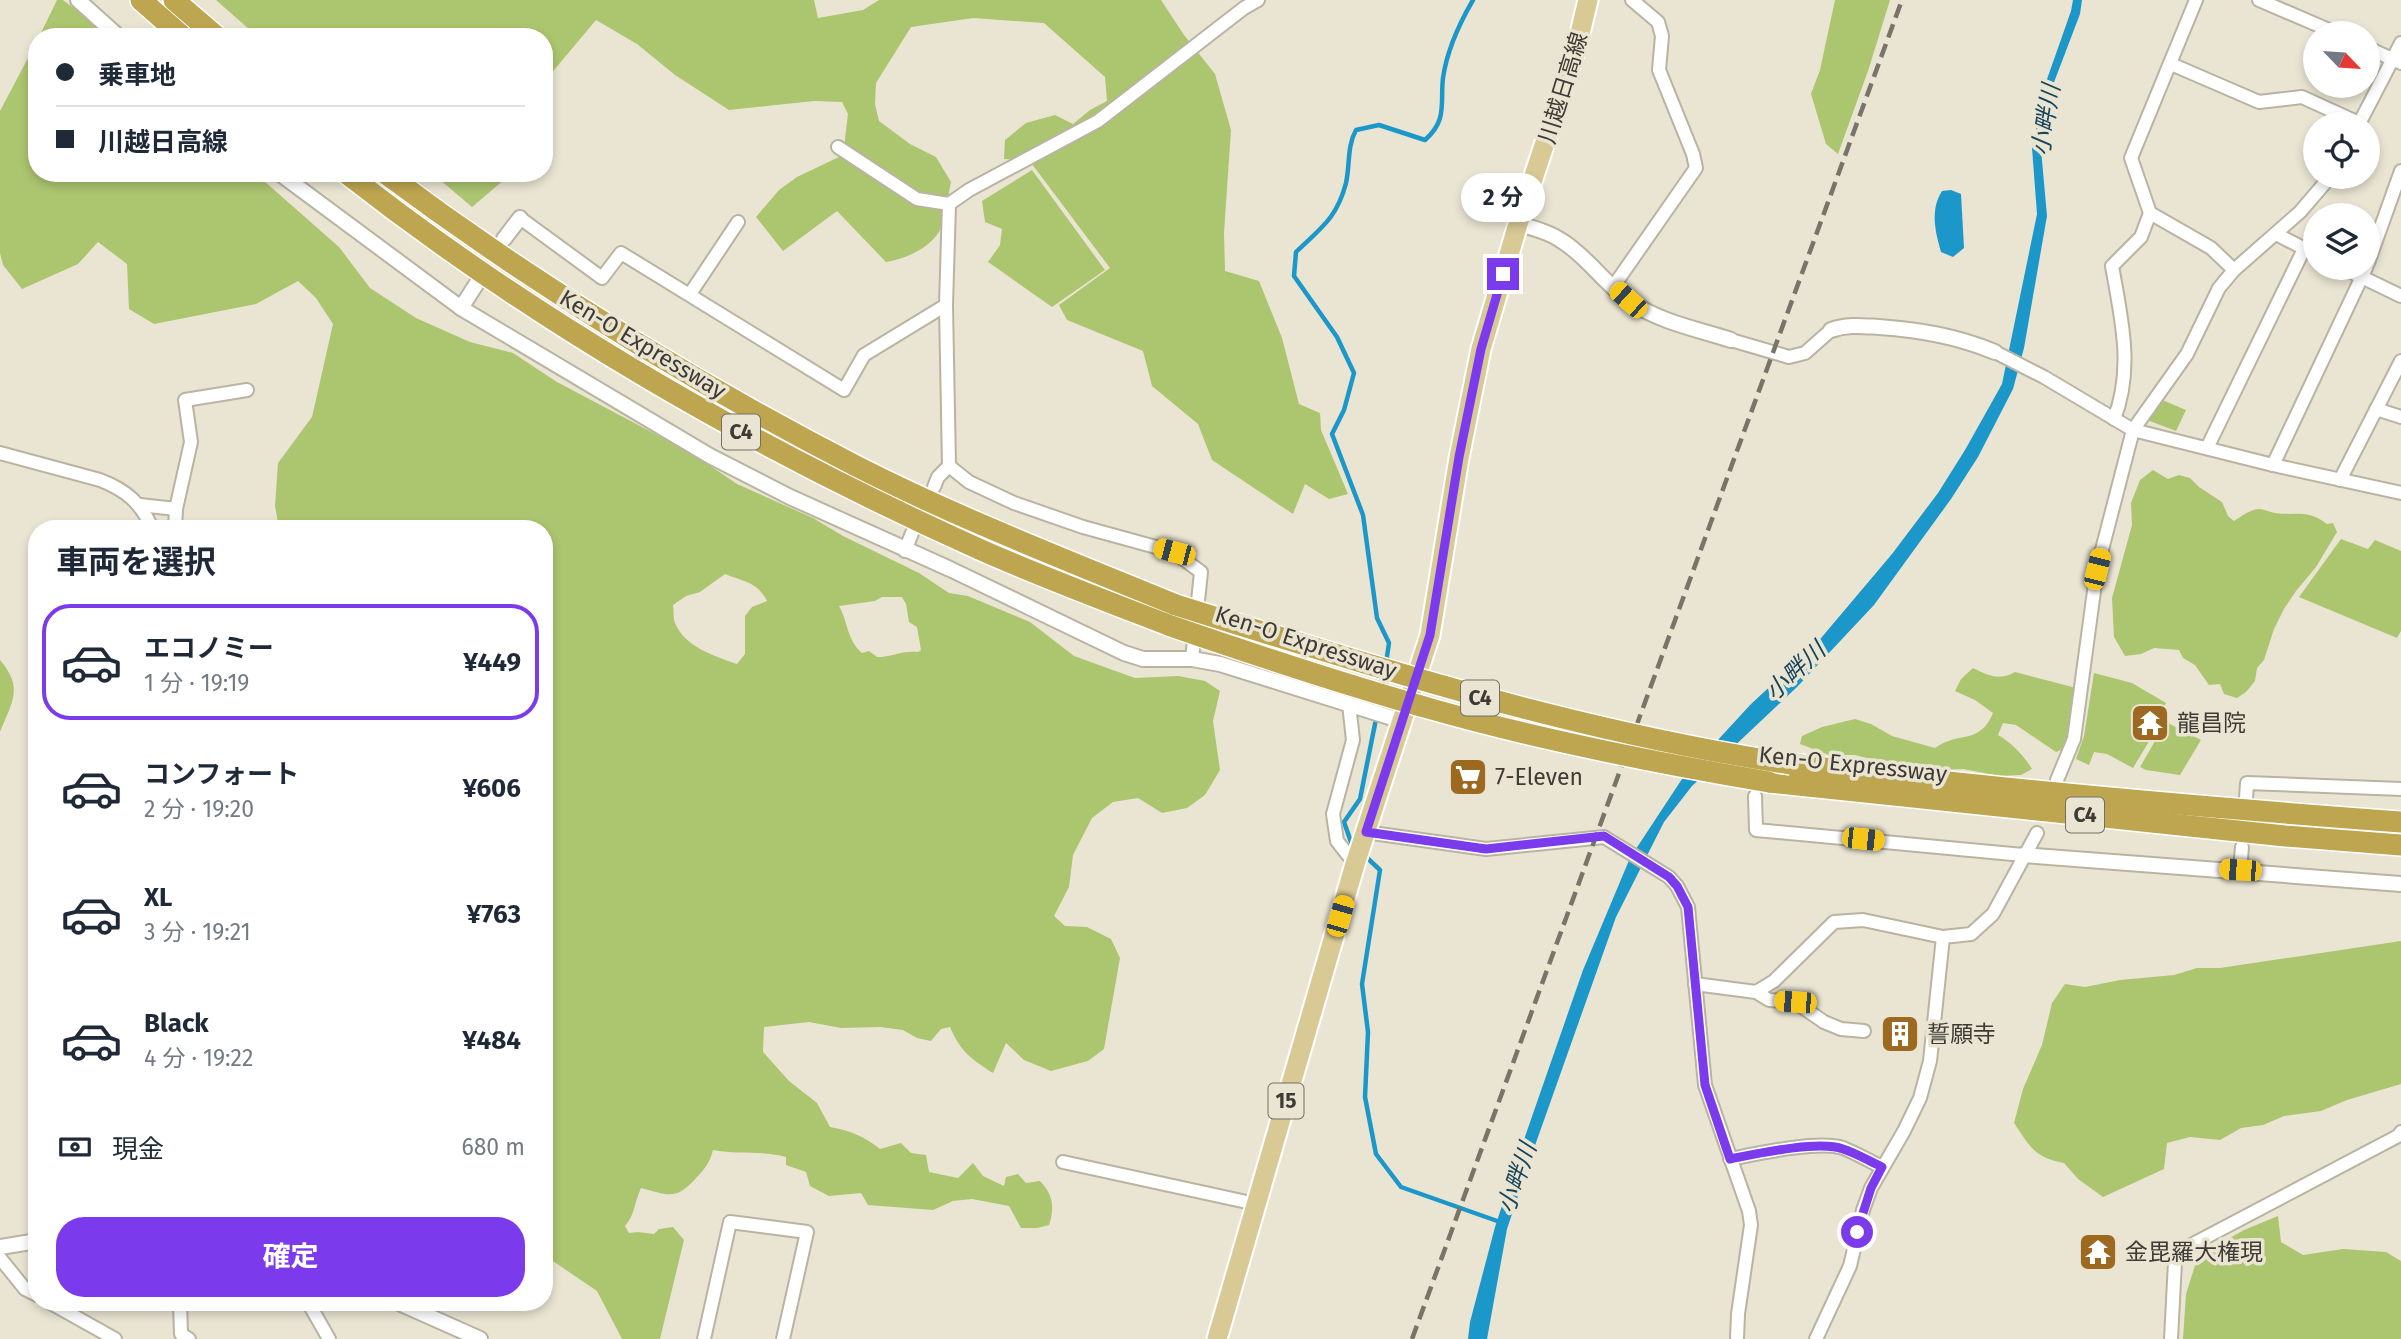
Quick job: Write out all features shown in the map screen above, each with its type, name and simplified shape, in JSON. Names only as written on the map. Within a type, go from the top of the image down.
[{"type":"highway","points":[[141,0],[173,28]]},
{"type":"highway","points":[[174,0],[207,28]]},
{"type":"highway","name":"Ken-O Expressway","points":[[358,182],[456,255],[551,320],[745,435],[979,549],[1171,626],[1331,680],[1474,720],[1762,789],[2401,845]]},
{"type":"highway","name":"Ken-O Expressway","points":[[397,182],[472,237],[566,299],[647,351],[756,413],[858,467],[976,523],[1176,605],[1423,682],[1517,708],[1675,744],[1791,764],[1962,785],[2401,822]]},
{"type":"main road","name":"川越日高線","points":[[1355,864],[1430,635],[1459,457],[1481,349],[1517,224],[1577,46],[1588,0]]},
{"type":"main road","name":"15","points":[[1217,1339],[1355,864]]},
{"type":"street","points":[[78,0],[110,28]]},
{"type":"street","points":[[838,147],[917,199],[949,204],[969,190],[1098,121],[1258,0]]},
{"type":"street","points":[[1613,286],[1696,168],[1693,154],[1659,70],[1662,36],[1658,22],[1632,0]]},
{"type":"street","points":[[2115,419],[2122,394],[2126,354],[2112,266],[2141,237],[2150,213],[2131,158],[2196,0]]},
{"type":"street","points":[[2259,0],[2308,21]]},
{"type":"street","points":[[2366,112],[2397,61],[2401,43]]},
{"type":"street","points":[[2380,53],[2397,61]]},
{"type":"street","points":[[2171,64],[2259,102],[2302,97],[2334,112]]},
{"type":"street","points":[[2380,230],[2401,171]]},
{"type":"street","points":[[291,182],[461,308],[710,456],[790,497],[950,569],[1124,653],[1143,659],[1192,659],[1220,664],[1402,721]]},
{"type":"street","points":[[2057,780],[2074,739],[2097,569],[2133,430],[2187,354],[2219,288],[2234,270],[2300,212],[2320,189]]},
{"type":"street","points":[[934,487],[938,477],[948,466],[946,305],[949,204]]},
{"type":"street","points":[[2150,213],[2211,248],[2234,270]]},
{"type":"street","points":[[504,239],[520,218],[602,278],[621,253],[844,390],[864,355],[946,305]]},
{"type":"street","points":[[690,295],[738,222]]},
{"type":"street","points":[[1517,224],[1539,230],[1564,242],[1628,300],[1655,316],[1731,340],[1789,357],[1805,353],[1831,330],[1845,325],[1919,330],[1969,341],[2041,375],[2133,430],[2401,493]]},
{"type":"street","points":[[2276,234],[2303,248]]},
{"type":"street","points":[[2207,448],[2303,265]]},
{"type":"street","points":[[2273,465],[2361,280]]},
{"type":"street","points":[[2375,280],[2401,296]]},
{"type":"street","points":[[461,308],[477,283]]},
{"type":"street","points":[[2340,480],[2401,362]]},
{"type":"street","points":[[175,520],[191,442],[185,400],[247,390]]},
{"type":"street","points":[[2376,409],[2401,417]]},
{"type":"street","points":[[0,453],[116,486],[140,505],[148,520]]},
{"type":"street","points":[[948,466],[969,482],[1014,503],[1083,527],[1174,552],[1201,572],[1192,659]]},
{"type":"street","points":[[140,505],[176,509]]},
{"type":"street","points":[[905,551],[912,533]]},
{"type":"street","points":[[1349,704],[1353,740],[1333,814],[1337,841],[1355,864]]},
{"type":"street","points":[[2246,797],[2247,783],[2401,789]]},
{"type":"street","points":[[1762,789],[1756,830],[2024,855],[2401,884]]},
{"type":"street","points":[[1756,992],[1774,981],[1834,922],[1863,920],[1943,937],[1971,934],[1993,914],[2037,832]]},
{"type":"street","points":[[1364,836],[1486,849],[1604,836],[1663,873],[1677,886],[1688,907],[1705,1085],[1749,1211],[1751,1225],[1737,1339]]},
{"type":"street","points":[[2240,870],[2242,847]]},
{"type":"street","points":[[1816,1339],[1850,1266],[1863,1210],[1882,1167],[1920,1098],[1930,1061],[1943,937]]},
{"type":"street","points":[[1695,984],[1756,992],[1769,1000],[1795,1002],[1824,1022],[1841,1029],[1864,1031]]},
{"type":"street","points":[[2171,1339],[2175,1262],[2193,1244],[2401,1132]]},
{"type":"street","points":[[1730,1159],[1770,1152],[1840,1147],[1882,1167]]},
{"type":"street","points":[[1063,1162],[1256,1204]]},
{"type":"street","points":[[704,1339],[730,1222],[807,1232],[783,1339]]},
{"type":"street","points":[[0,1247],[28,1242]]},
{"type":"street","points":[[0,1258],[28,1290]]},
{"type":"street","points":[[65,1311],[115,1339]]},
{"type":"street","points":[[180,1311],[181,1334],[189,1339]]},
{"type":"street","points":[[313,1311],[329,1339]]},
{"type":"street","points":[[417,1311],[480,1339]]},
{"type":"green space","points":[[57,0],[63,0],[100,28],[43,28]]},
{"type":"green space","points":[[216,0],[814,0],[818,18],[863,10],[879,0],[1161,0],[1215,74],[1231,130],[1224,233],[1225,271],[1259,281],[1282,338],[1299,404],[1320,413],[1321,430],[1348,494],[1329,499],[1305,484],[1293,514],[1212,460],[1198,424],[1152,386],[1143,351],[1067,320],[1059,305],[1110,268],[1029,160],[1004,159],[1005,140],[1026,123],[1055,115],[1073,124],[1107,101],[1105,77],[1044,23],[973,18],[911,27],[876,83],[875,104],[879,121],[910,144],[936,157],[951,182],[939,232],[916,252],[886,262],[837,211],[783,251],[756,217],[779,190],[797,177],[843,155],[848,114],[842,102],[814,101],[729,110],[675,75],[637,44],[596,20],[553,71],[553,28],[248,28]]},
{"type":"green space","points":[[1835,0],[1890,0],[1838,154],[1826,144],[1811,94],[1820,70]]},
{"type":"green space","points":[[28,58],[28,182],[265,182],[339,247],[370,288],[416,318],[470,342],[513,353],[557,382],[693,454],[737,484],[813,518],[843,536],[919,573],[949,593],[968,596],[1030,622],[1074,656],[1135,678],[1178,676],[1205,681],[1220,691],[1213,721],[1220,770],[1205,795],[1187,808],[1162,813],[1138,798],[1113,802],[1092,818],[1073,855],[1069,887],[1054,916],[1065,926],[1087,927],[1111,939],[1120,958],[1104,1049],[1088,1061],[1051,1071],[1024,1060],[1006,1043],[993,1073],[967,1054],[950,1027],[941,1029],[931,1041],[917,1038],[903,1030],[880,1027],[841,1028],[809,1022],[764,1027],[763,1052],[789,1081],[817,1103],[830,1127],[857,1135],[880,1149],[901,1143],[911,1153],[926,1155],[929,1172],[958,1178],[973,1163],[983,1176],[1004,1186],[1006,1177],[1018,1174],[1026,1183],[1040,1181],[1052,1201],[1049,1225],[1021,1228],[1009,1206],[972,1199],[953,1201],[933,1210],[868,1205],[861,1193],[829,1196],[810,1186],[806,1172],[786,1165],[786,1157],[713,1150],[705,1168],[683,1190],[665,1194],[641,1188],[633,1213],[625,1226],[629,1233],[654,1234],[659,1229],[673,1227],[684,1240],[660,1339],[622,1339],[597,1291],[553,1261],[553,520],[278,520],[275,506],[278,463],[312,417],[333,324],[316,298],[298,281],[256,304],[154,324],[129,309],[127,264],[98,242],[78,264],[22,289],[3,265],[0,253],[0,111]],"holes":[[[725,574],[759,590],[767,601],[752,607],[745,616],[745,654],[737,664],[710,654],[686,638],[675,623],[673,605],[686,596],[700,592]],[[882,597],[902,597],[909,622],[917,627],[921,650],[877,657],[869,651],[862,653],[851,637],[839,606],[875,601]]]},
{"type":"green space","points":[[1032,170],[1105,270],[1052,307],[988,262],[1000,245],[1002,229],[985,222],[982,201]]},
{"type":"green space","points":[[443,182],[501,182],[472,207]]},
{"type":"green space","points":[[2160,399],[2186,410],[2176,431],[2147,420]]},
{"type":"green space","points":[[2153,470],[2168,479],[2179,475],[2190,478],[2222,502],[2228,516],[2234,521],[2249,512],[2261,509],[2275,513],[2314,516],[2327,524],[2333,523],[2337,532],[2316,567],[2284,609],[2264,660],[2257,668],[2255,681],[2237,698],[2224,694],[2220,684],[2209,685],[2195,665],[2183,658],[2179,650],[2154,648],[2141,654],[2125,656],[2114,637],[2112,598],[2132,525],[2131,503],[2140,480]]},
{"type":"green space","points":[[2341,539],[2368,549],[2375,540],[2401,551],[2401,631],[2397,638],[2299,597]]},
{"type":"green space","points":[[0,660],[14,687],[12,703],[0,732]]},
{"type":"green space","points":[[1973,668],[1994,676],[2015,672],[2076,688],[2074,716],[2065,748],[2056,752],[2016,725],[2003,723],[1998,735],[2017,750],[2032,769],[2021,775],[2000,776],[1963,769],[1934,770],[1914,764],[1855,755],[1829,755],[1800,744],[1802,736],[1822,727],[1855,719],[1871,724],[1892,736],[1935,748],[1975,734],[1988,723],[1993,713],[1975,700],[1955,691],[1961,679]]},
{"type":"green space","points":[[2094,673],[2132,683],[2166,703],[2164,707],[2168,710],[2133,768],[2107,754],[2094,752],[2089,765],[2076,759],[2084,736]]},
{"type":"green space","points":[[2166,722],[2201,740],[2180,775],[2140,767]]},
{"type":"green space","points":[[2401,941],[2401,1084],[2347,1100],[2321,1111],[2284,1116],[2263,1125],[2241,1128],[2220,1140],[2190,1137],[2167,1143],[2164,1169],[2103,1197],[2078,1179],[2064,1163],[2046,1158],[2034,1150],[2014,1123],[2023,1089],[2042,1045],[2052,1003],[2065,984],[2085,987],[2120,980],[2174,975],[2197,968],[2220,968]]},
{"type":"green space","points":[[2278,1216],[2281,1242],[2303,1255],[2343,1249],[2386,1252],[2401,1261],[2401,1339],[2183,1339],[2186,1294],[2198,1256],[2244,1230]]},
{"type":"water","name":"小畔川","points":[[2073,0],[2082,0],[2080,14],[2053,85],[2041,149],[2047,216],[2024,348],[2013,389],[1978,457],[1951,499],[1874,605],[1797,687],[1692,786],[1664,822],[1616,917],[1532,1154],[1507,1229],[1487,1339],[1468,1339],[1495,1227],[1520,1151],[1583,970],[1630,858],[1682,779],[1751,704],[1816,644],[1892,554],[1938,493],[2002,384],[2037,214],[2032,148],[2046,82]]},
{"type":"water","points":[[1951,190],[1961,194],[1964,248],[1953,257],[1941,252],[1935,221],[1938,198],[1942,191]]},
{"type":"waterway","points":[[1386,663],[1389,643],[1377,618],[1363,515],[1332,434],[1344,410],[1354,373],[1337,337],[1294,276],[1296,252],[1327,222],[1338,205],[1346,183],[1350,149],[1356,130],[1379,125],[1425,140],[1432,133],[1442,110],[1447,57],[1473,0]]},
{"type":"waterway","points":[[1354,846],[1344,822],[1360,799],[1380,699]]},
{"type":"waterway","name":"小畔川","points":[[1363,854],[1380,870],[1362,984],[1368,1032],[1365,1097],[1376,1154],[1401,1187],[1500,1222]]},
{"type":"railway","points":[[1412,1339],[1902,0]]},
{"type":"place","name":"龍昌院","points":[[2150,723]]},
{"type":"place","name":"7-Eleven","points":[[1468,777]]},
{"type":"place","name":"誓願寺","points":[[1900,1034]]},
{"type":"place","name":"金毘羅大権現","points":[[2098,1252]]},
{"type":"route","points":[[1503,274],[1481,349],[1459,457],[1430,635],[1366,832],[1486,849],[1604,836],[1669,877],[1688,907],[1705,1085],[1730,1159],[1770,1152],[1840,1147],[1882,1167],[1871,1188],[1857,1232]]}]
